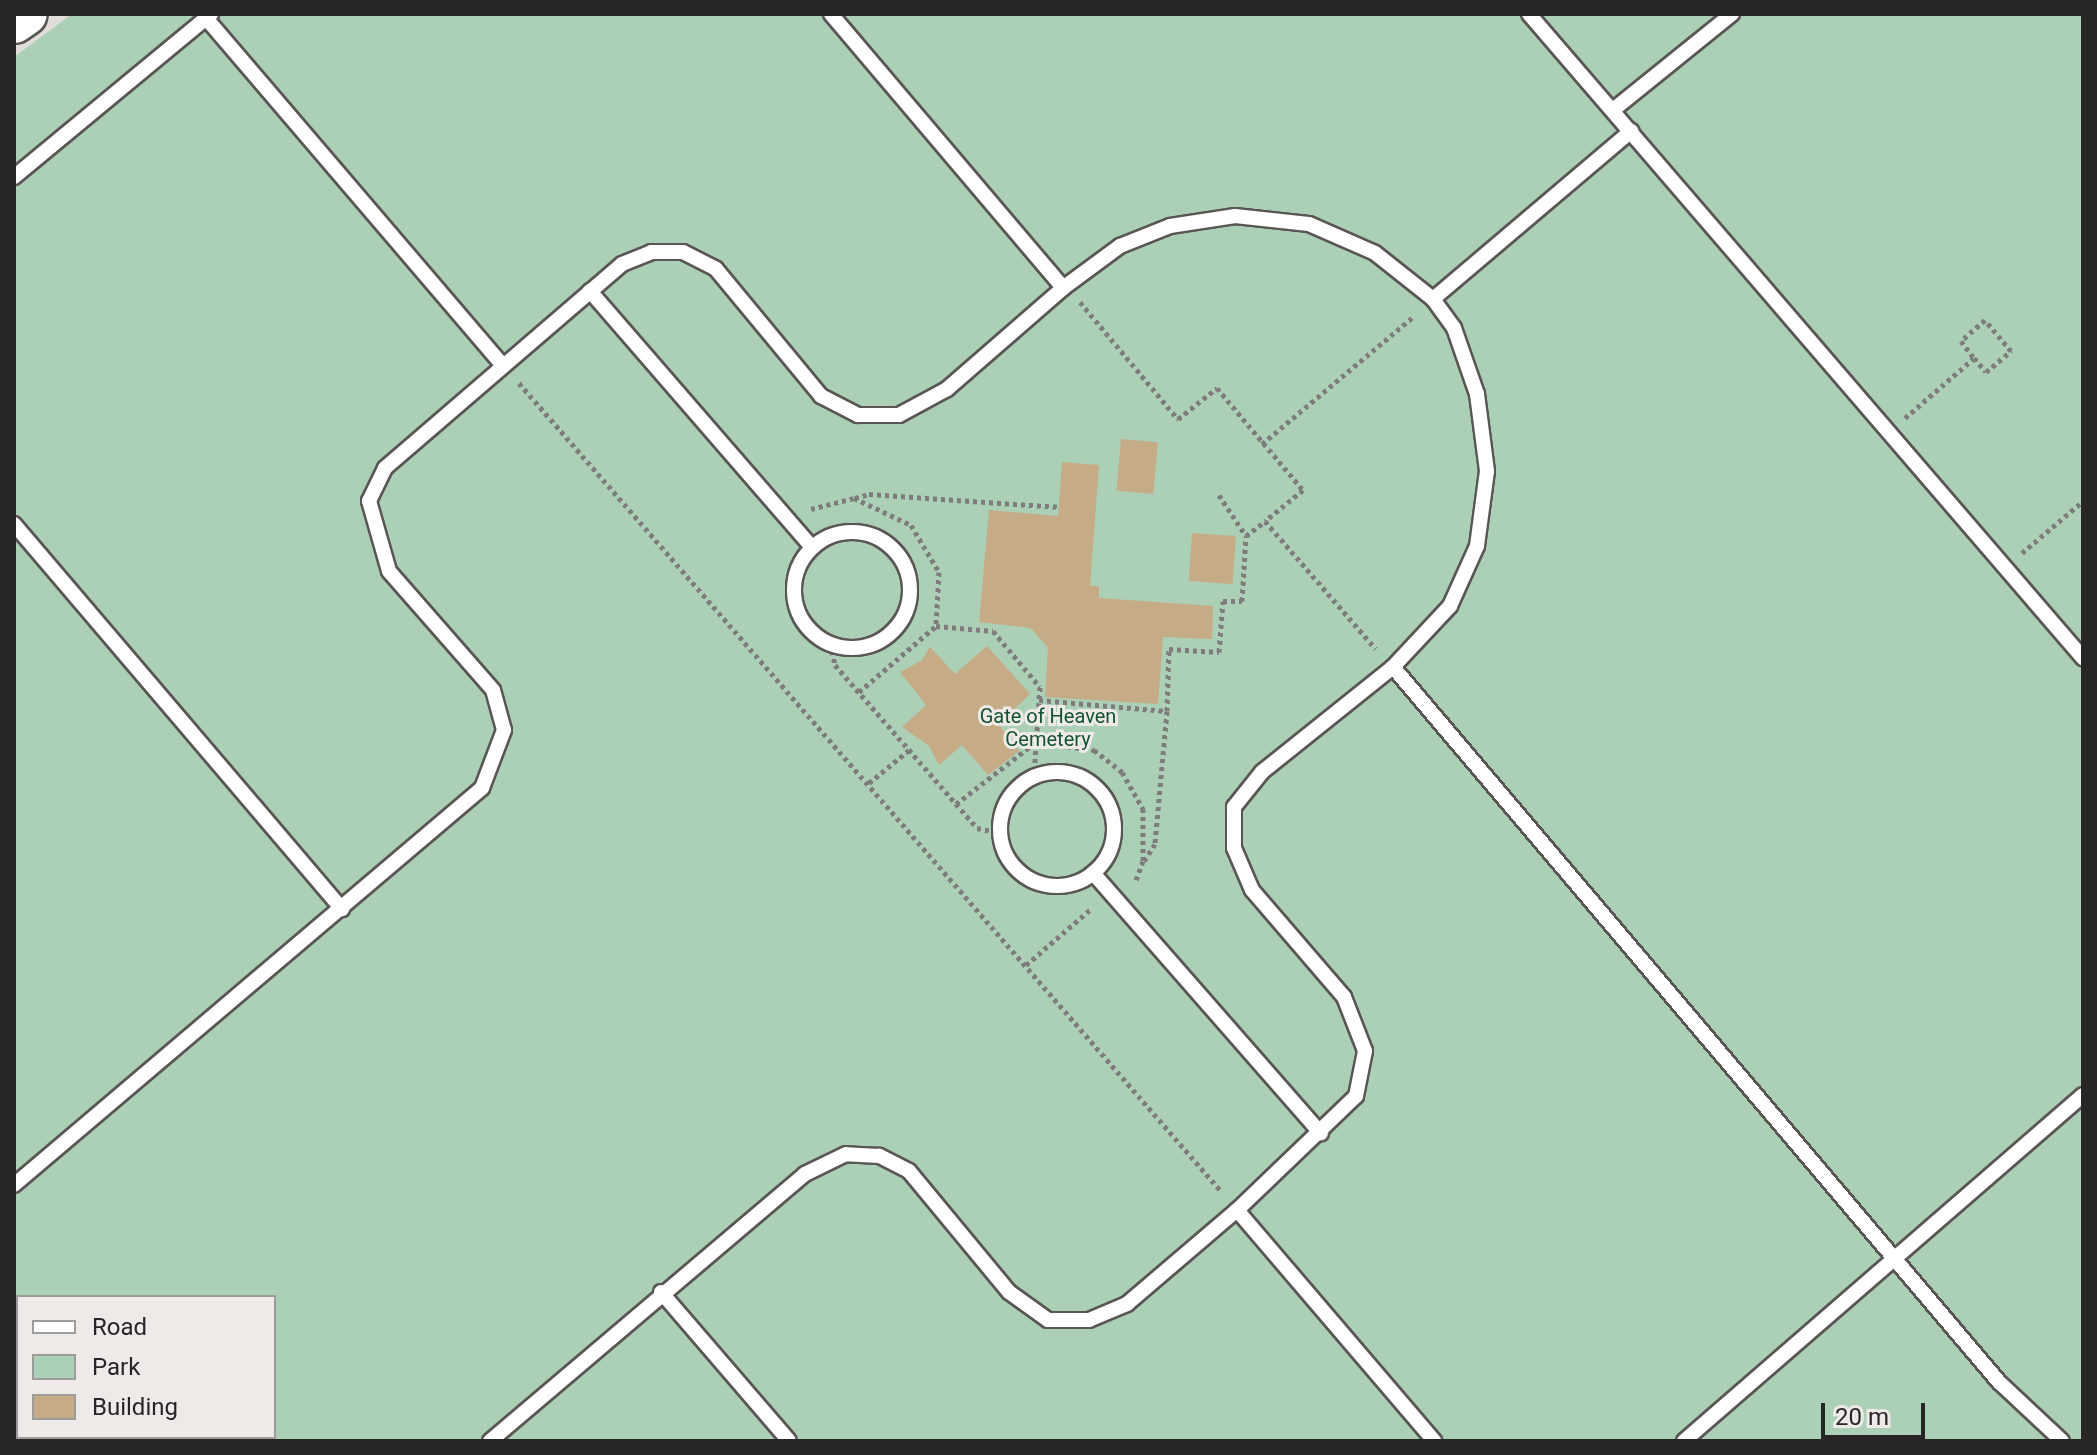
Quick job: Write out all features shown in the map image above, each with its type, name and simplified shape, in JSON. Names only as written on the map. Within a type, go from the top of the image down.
[{"type":"main road","points":[[14,22],[26,14]]},
{"type":"lane","points":[[831,14],[1065,287]]},
{"type":"lane","points":[[1529,14],[2083,658]]},
{"type":"lane","points":[[1613,110],[1732,14]]},
{"type":"lane","points":[[14,177],[209,16],[502,364]]},
{"type":"lane","points":[[1433,299],[1631,131]]},
{"type":"lane","points":[[14,1185],[482,788],[504,730],[493,690],[389,571],[369,501],[385,468],[502,364],[622,264],[651,252],[683,252],[716,269],[821,396],[858,415],[899,415],[947,389],[1065,287],[1120,246],[1170,226],[1235,216],[1309,224],[1375,253],[1433,299],[1454,328],[1477,394],[1487,471],[1477,546],[1450,606],[1393,667],[1262,772],[1234,807],[1234,848],[1252,890],[1344,997],[1365,1051],[1356,1096],[1321,1133],[1237,1210],[1127,1304],[1089,1320],[1048,1320],[1009,1292],[909,1171],[879,1156],[846,1154],[805,1174],[661,1292],[490,1441]]},
{"type":"lane","points":[[590,291],[812,547]]},
{"type":"lane","points":[[14,524],[342,909]]},
{"type":"lane","points":[[847,532],[866,533],[898,553],[911,588],[899,624],[885,638],[858,647],[830,643],[802,618],[795,600],[801,562],[812,547],[847,532]]},
{"type":"lane","points":[[1393,667],[1999,1382],[2062,1441]]},
{"type":"lane","points":[[1070,773],[1086,780],[1105,799],[1114,824],[1113,843],[1093,873],[1060,886],[1026,877],[1004,850],[1000,833],[1008,799],[1034,776],[1070,773]]},
{"type":"lane","points":[[1093,873],[1321,1133]]},
{"type":"lane","points":[[1684,1441],[2083,1095]]},
{"type":"lane","points":[[1237,1210],[1434,1441]]},
{"type":"lane","points":[[661,1292],[789,1441]]},
{"type":"path","points":[[1065,287],[1178,419],[1217,388],[1303,490],[1246,536]]},
{"type":"path","points":[[1262,444],[1433,299]]},
{"type":"path","points":[[1985,320],[2011,351],[1986,372],[1974,358],[1961,341],[1985,320]]},
{"type":"path","points":[[1889,432],[1974,358]]},
{"type":"path","points":[[502,364],[1237,1210]]},
{"type":"path","points":[[790,522],[805,511],[869,494],[1058,507]]},
{"type":"path","points":[[1123,907],[1143,861],[1155,844],[1167,711],[1169,649],[1219,652],[1223,601],[1242,601],[1246,536],[1219,495]]},
{"type":"path","points":[[854,498],[896,514],[930,548],[941,595],[936,626],[859,692]]},
{"type":"path","points":[[2006,566],[2083,501]]},
{"type":"path","points":[[1265,521],[1393,667]]},
{"type":"path","points":[[936,626],[993,631],[1040,687],[1034,776]]},
{"type":"path","points":[[830,643],[835,665],[977,828],[1000,833]]},
{"type":"path","points":[[1039,700],[1167,711]]},
{"type":"path","points":[[956,804],[1036,742],[1075,745],[1110,758],[1143,809],[1143,861]]},
{"type":"path","points":[[869,783],[909,750]]},
{"type":"path","points":[[1026,965],[1110,893]]},
{"type":"green space","name":"Gate of Heaven Cemetery","points":[[72,14],[2083,14],[2083,1441],[14,1441],[14,57]]},
{"type":"building","points":[[1121,439],[1158,442],[1153,494],[1116,491]]},
{"type":"building","points":[[1062,462],[1099,465],[1090,586],[1099,586],[1099,598],[1213,606],[1212,639],[1163,637],[1158,704],[1045,697],[1048,648],[1031,628],[979,622],[989,510],[1058,516]]},
{"type":"building","points":[[1192,533],[1236,536],[1233,584],[1189,581]]},
{"type":"building","points":[[987,646],[1030,694],[998,724],[1019,751],[988,775],[962,745],[939,765],[929,746],[902,727],[926,705],[900,672],[921,661],[930,647],[955,674]]}]
